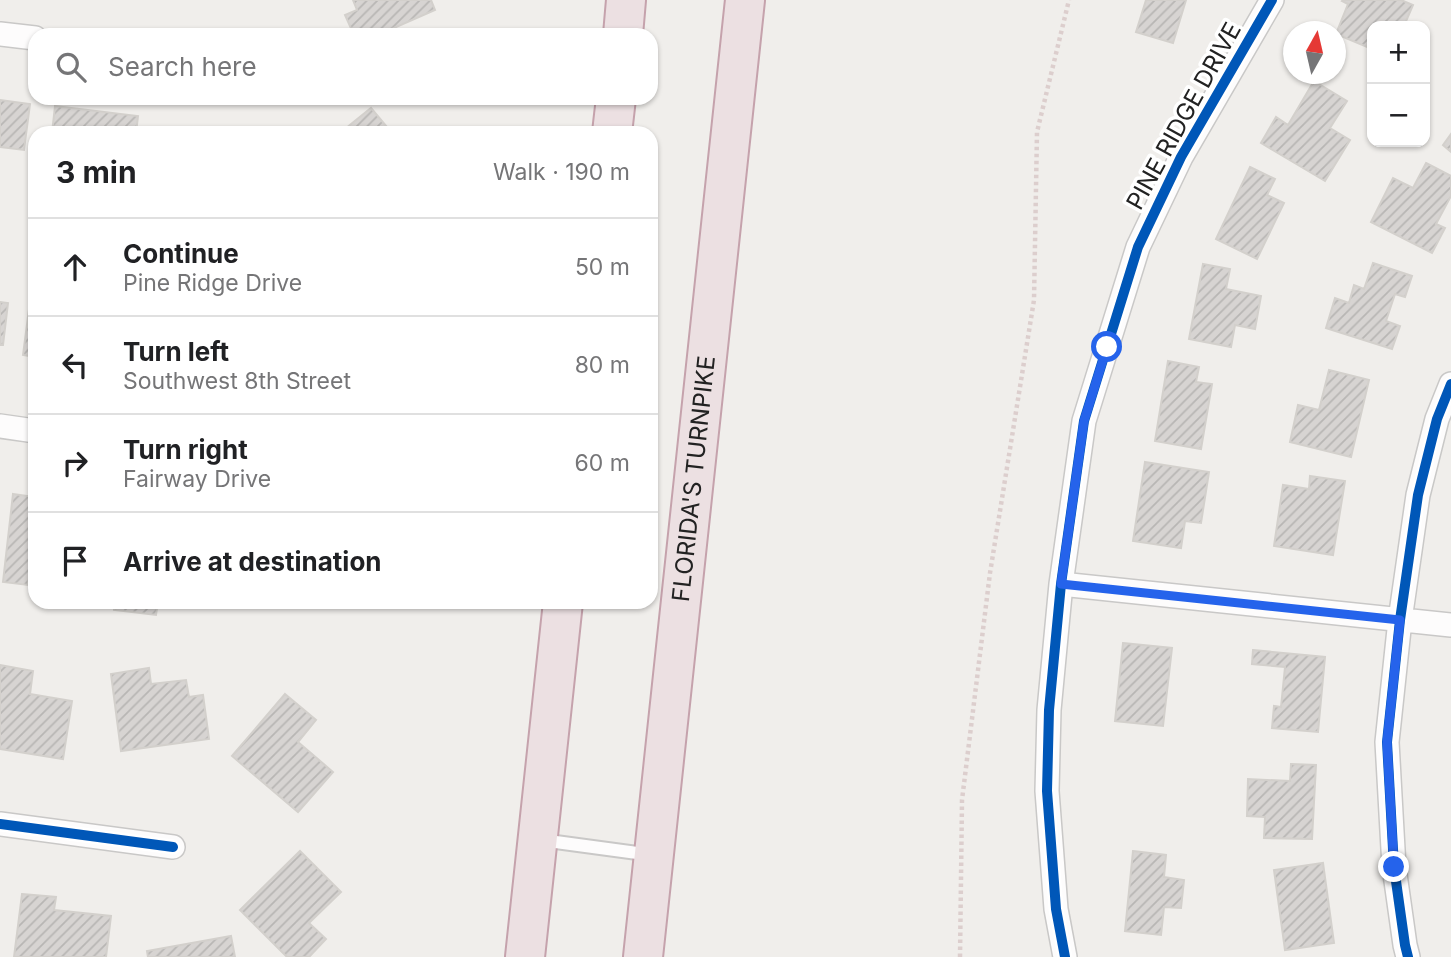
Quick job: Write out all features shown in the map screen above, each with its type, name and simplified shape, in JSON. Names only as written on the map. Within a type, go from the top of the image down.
[{"type":"highway","points":[[624,28],[626,0]]},
{"type":"highway","name":"FLORIDA'S TURNPIKE","points":[[643,957],[745,0]]},
{"type":"highway","points":[[613,126],[615,105]]},
{"type":"highway","points":[[525,957],[562,609]]},
{"type":"street","name":"PINE RIDGE DRIVE","points":[[1065,957],[1056,909],[1048,791],[1049,710],[1061,584],[1084,421],[1138,247],[1181,157],[1272,0]]},
{"type":"street","points":[[0,34],[28,37]]},
{"type":"street","points":[[1408,957],[1394,867],[1387,742],[1400,620],[1418,495],[1437,419],[1451,384]]},
{"type":"street","points":[[0,426],[28,430]]},
{"type":"street","points":[[1061,584],[1451,625]]},
{"type":"street","points":[[0,824],[173,847]]},
{"type":"lane","points":[[537,840],[654,855]]},
{"type":"path","points":[[960,957],[962,800],[990,573],[1034,300],[1037,132],[1069,0]]},
{"type":"building","points":[[353,0],[431,0],[435,10],[394,28],[351,28],[345,15],[357,10]]},
{"type":"building","points":[[1146,0],[1186,0],[1173,43],[1136,32]]},
{"type":"building","points":[[1401,0],[1413,5],[1406,21],[1367,21],[1367,47],[1346,38],[1346,21],[1341,21],[1348,4],[1342,1]]},
{"type":"building","points":[[1312,84],[1319,84],[1347,101],[1330,128],[1350,140],[1325,181],[1261,143],[1276,117],[1288,125]]},
{"type":"building","points":[[0,100],[30,105],[24,150],[0,147]]},
{"type":"building","points":[[55,106],[138,116],[137,126],[53,126]]},
{"type":"building","points":[[371,108],[386,126],[349,126]]},
{"type":"building","points":[[1451,134],[1451,152],[1443,145]]},
{"type":"building","points":[[1426,163],[1451,176],[1451,196],[1436,224],[1445,228],[1432,253],[1371,222],[1393,178],[1413,188]]},
{"type":"building","points":[[1250,167],[1275,179],[1267,195],[1284,203],[1257,259],[1216,239]]},
{"type":"building","points":[[1373,263],[1412,276],[1405,297],[1395,294],[1386,321],[1400,326],[1392,349],[1326,328],[1335,298],[1349,303],[1354,285],[1364,289]]},
{"type":"building","points":[[1203,264],[1230,269],[1226,289],[1261,296],[1255,329],[1235,325],[1231,347],[1189,339]]},
{"type":"building","points":[[0,302],[8,303],[3,345],[0,345]]},
{"type":"building","points":[[28,317],[28,356],[23,355]]},
{"type":"building","points":[[1168,361],[1199,367],[1196,382],[1212,384],[1201,449],[1155,441]]},
{"type":"building","points":[[1329,370],[1369,380],[1351,457],[1290,442],[1298,405],[1319,410]]},
{"type":"building","points":[[1145,462],[1209,472],[1201,523],[1185,521],[1181,548],[1133,541]]},
{"type":"building","points":[[1310,476],[1345,481],[1333,555],[1274,546],[1283,485],[1309,489]]},
{"type":"building","points":[[13,494],[28,496],[28,585],[3,582]]},
{"type":"building","points":[[114,609],[157,609],[156,615]]},
{"type":"building","points":[[1123,643],[1172,648],[1163,726],[1115,721]]},
{"type":"building","points":[[1253,650],[1325,657],[1318,732],[1272,728],[1274,706],[1281,707],[1285,667],[1252,664]]},
{"type":"building","points":[[0,665],[33,671],[30,694],[72,701],[63,759],[0,749]]},
{"type":"building","points":[[149,668],[151,684],[186,680],[189,697],[203,695],[209,739],[121,751],[111,674]]},
{"type":"building","points":[[285,694],[316,720],[298,742],[333,772],[298,812],[232,756]]},
{"type":"building","points":[[1291,764],[1316,765],[1312,839],[1264,838],[1265,817],[1247,816],[1248,779],[1290,781]]},
{"type":"building","points":[[300,851],[341,892],[309,923],[326,939],[309,957],[287,957],[240,910]]},
{"type":"building","points":[[1133,851],[1166,855],[1164,877],[1184,880],[1181,908],[1164,907],[1161,935],[1125,931]]},
{"type":"building","points":[[1323,863],[1334,943],[1285,950],[1274,870]]},
{"type":"building","points":[[22,894],[56,897],[54,910],[111,916],[106,957],[14,957]]},
{"type":"building","points":[[231,936],[235,957],[148,957],[147,951]]},
{"type":"cycle path","points":[[1065,957],[1056,909],[1047,791],[1049,710],[1061,584],[1084,421],[1138,247],[1181,157],[1272,0]]},
{"type":"cycle path","points":[[1408,957],[1394,867],[1387,742],[1400,620],[1418,495],[1437,419],[1451,384]]},
{"type":"cycle path","points":[[0,824],[173,847]]},
{"type":"route","points":[[1107,347],[1084,421],[1061,584],[1400,620],[1387,742],[1394,867]]}]
